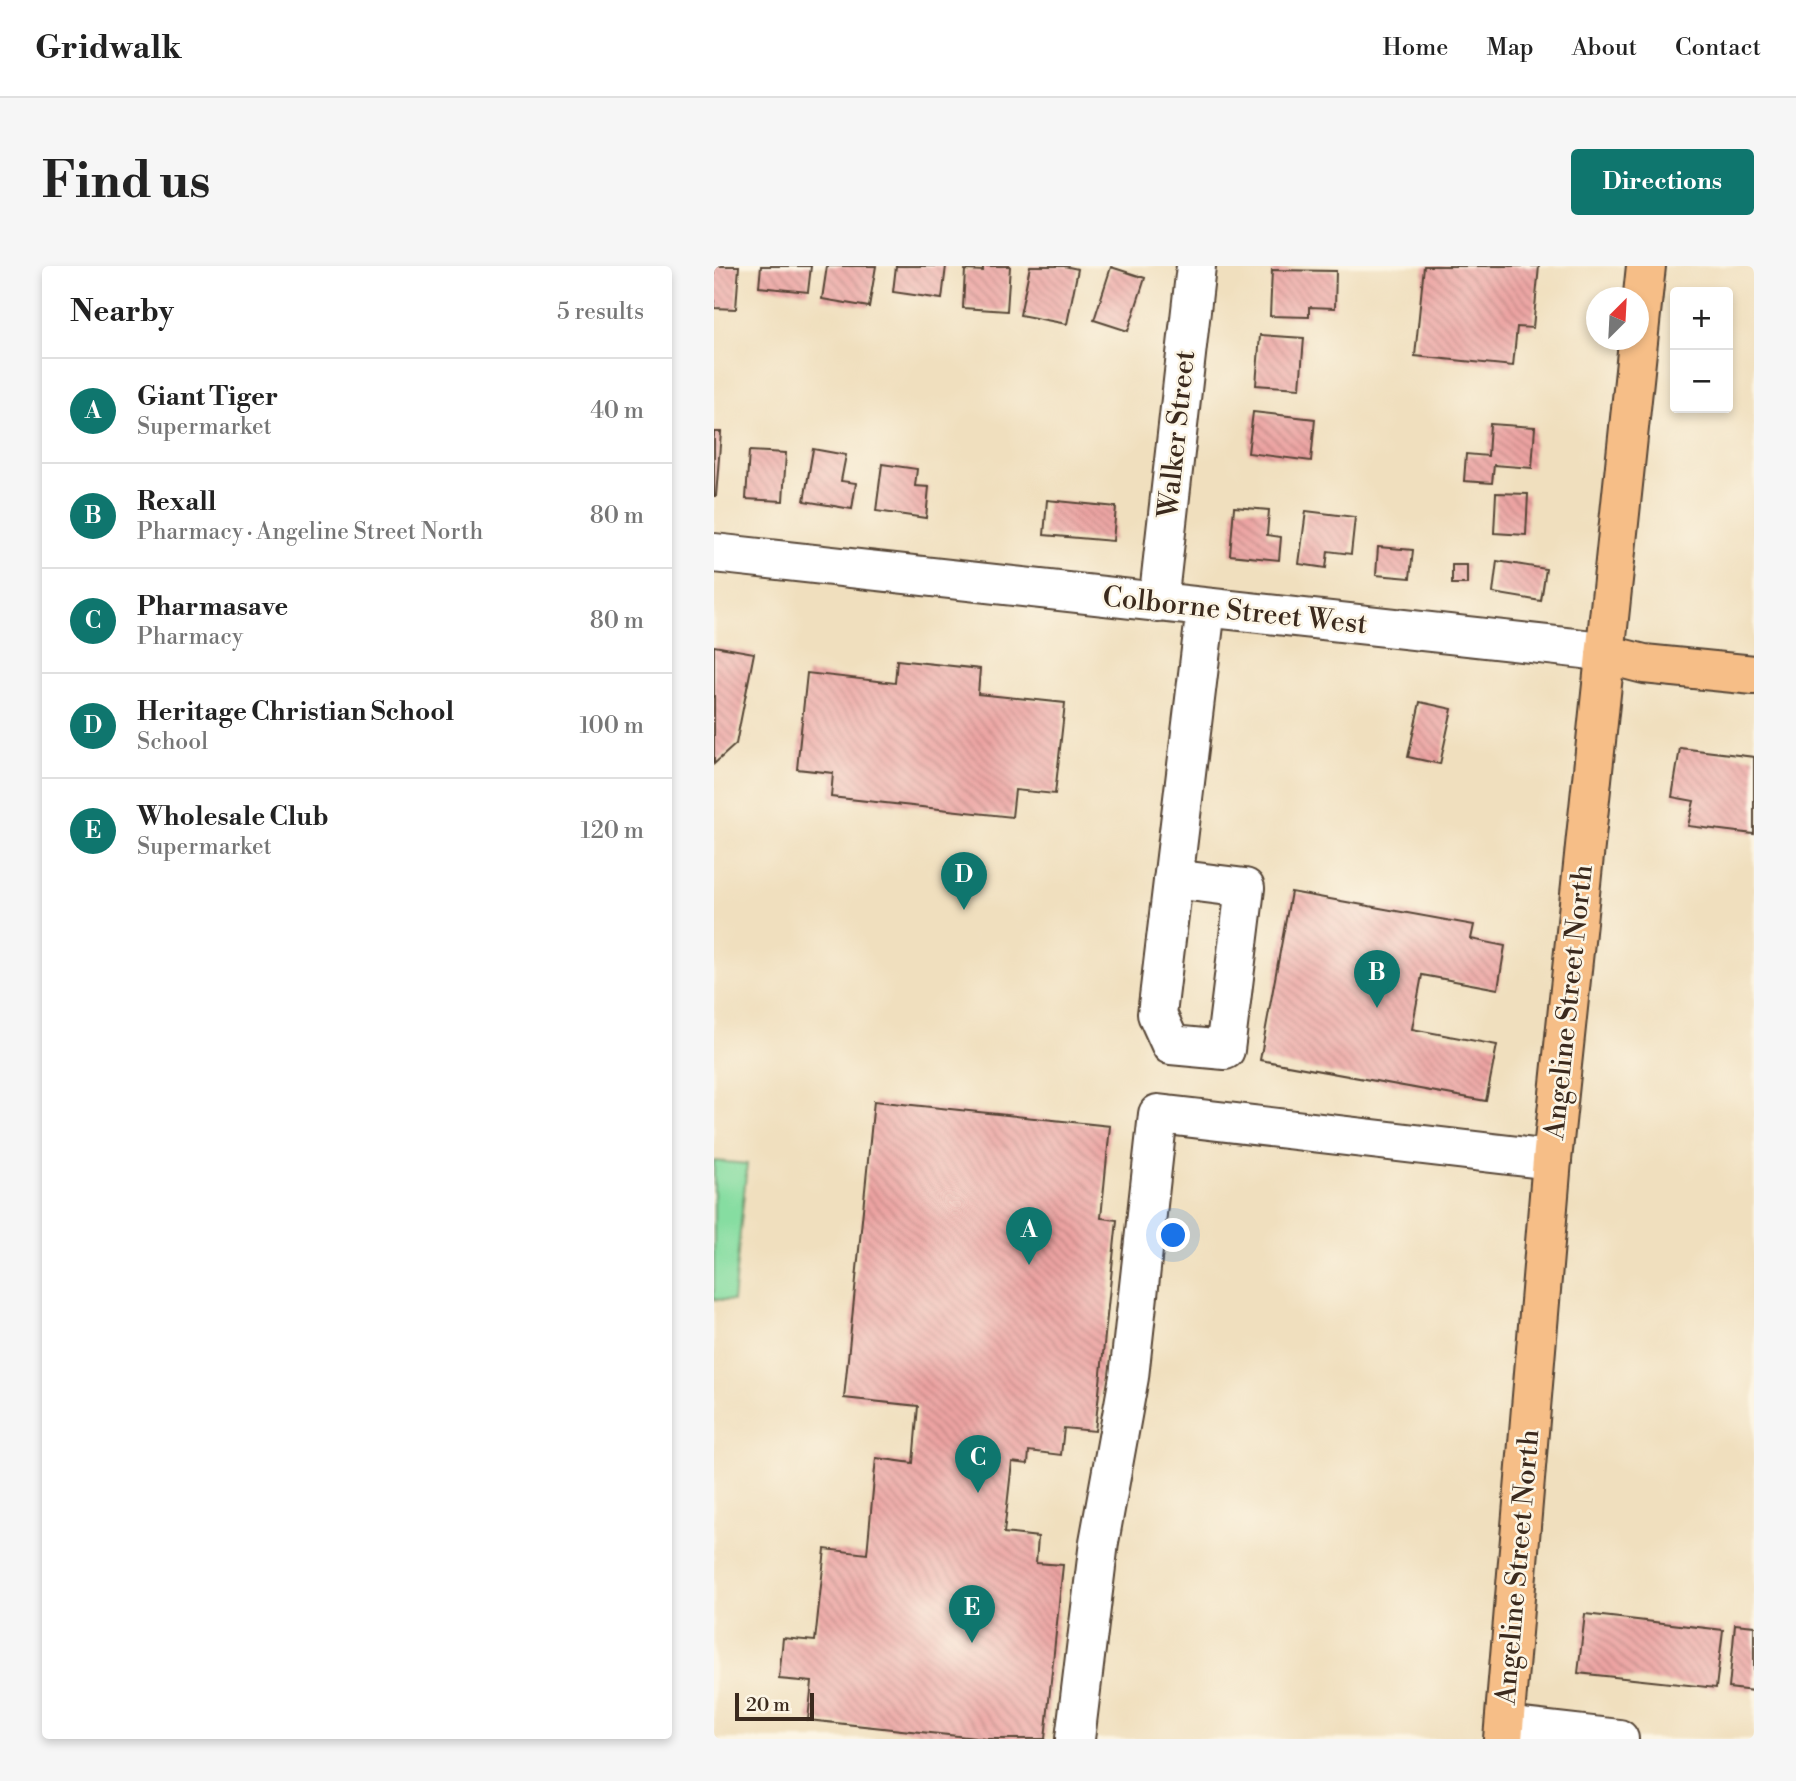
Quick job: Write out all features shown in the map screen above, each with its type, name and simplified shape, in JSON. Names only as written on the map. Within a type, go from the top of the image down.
[{"type":"main road","name":"Angeline Street North","points":[[1504,1732],[1552,1160],[1646,266]]},
{"type":"main road","name":"Colborne Street West","points":[[1605,654],[1644,664],[1754,675]]},
{"type":"street","name":"Walker Street","points":[[1158,603],[1196,266]]},
{"type":"street","name":"Colborne Street West","points":[[714,554],[1584,649],[1605,654]]},
{"type":"street","points":[[1173,879],[1206,608]]},
{"type":"street","points":[[1074,1739],[1099,1542],[1129,1377],[1158,1114],[1552,1160]]},
{"type":"street","points":[[1504,1732],[1619,1739]]},
{"type":"green space","points":[[714,1161],[747,1164],[733,1301],[714,1299]]},
{"type":"building","points":[[714,266],[739,266],[736,309],[714,308]]},
{"type":"building","points":[[761,266],[811,266],[808,292],[759,287]]},
{"type":"building","points":[[827,266],[876,266],[869,307],[822,299]]},
{"type":"building","points":[[896,266],[946,266],[942,299],[893,292]]},
{"type":"building","points":[[983,266],[1010,266],[1007,311],[963,308],[965,270],[983,271]]},
{"type":"building","points":[[1030,266],[1064,266],[1078,269],[1067,324],[1020,315]]},
{"type":"building","points":[[1424,266],[1539,266],[1533,328],[1517,327],[1513,366],[1415,356]]},
{"type":"building","points":[[1111,267],[1145,278],[1128,331],[1094,320]]},
{"type":"building","points":[[1272,270],[1336,271],[1335,308],[1309,307],[1309,317],[1270,316]]},
{"type":"building","points":[[1260,335],[1304,338],[1300,388],[1256,385]]},
{"type":"building","points":[[1253,412],[1315,419],[1311,461],[1248,453]]},
{"type":"building","points":[[1490,424],[1535,427],[1532,468],[1494,465],[1492,483],[1464,481],[1466,454],[1488,456]]},
{"type":"building","points":[[714,432],[721,432],[716,496],[714,496]]},
{"type":"building","points":[[813,449],[846,455],[841,481],[856,483],[852,509],[804,501]]},
{"type":"building","points":[[749,451],[786,453],[783,501],[746,499]]},
{"type":"building","points":[[882,464],[917,469],[915,486],[929,487],[926,518],[876,511]]},
{"type":"building","points":[[1496,493],[1528,494],[1526,535],[1494,533]]},
{"type":"building","points":[[1047,500],[1116,507],[1113,541],[1044,535]]},
{"type":"building","points":[[1234,507],[1269,510],[1267,535],[1281,537],[1279,560],[1230,555]]},
{"type":"building","points":[[1306,511],[1355,517],[1351,554],[1328,551],[1326,568],[1299,564]]},
{"type":"building","points":[[1378,547],[1413,550],[1410,578],[1376,575]]},
{"type":"building","points":[[1497,561],[1546,569],[1541,601],[1493,593]]},
{"type":"building","points":[[1452,565],[1467,565],[1467,584],[1452,584]]},
{"type":"building","points":[[714,646],[754,653],[736,744],[714,764]]},
{"type":"building","points":[[897,660],[980,669],[978,694],[1065,703],[1055,794],[1015,790],[1012,817],[831,797],[833,773],[797,769],[807,673],[895,683]]},
{"type":"building","points":[[1420,702],[1452,709],[1440,764],[1408,757]]},
{"type":"building","points":[[1680,748],[1754,757],[1754,834],[1688,826],[1694,801],[1672,797]]},
{"type":"building","points":[[1291,892],[1474,925],[1471,939],[1505,946],[1498,989],[1422,975],[1412,1029],[1497,1045],[1486,1101],[1260,1060]]},
{"type":"building","points":[[874,1101],[1110,1126],[1101,1218],[1117,1220],[1095,1431],[1064,1428],[1061,1455],[1029,1451],[1028,1464],[1012,1462],[1004,1533],[1038,1537],[1036,1563],[1063,1565],[1045,1739],[986,1739],[808,1720],[812,1682],[779,1679],[783,1638],[815,1641],[825,1549],[867,1554],[876,1458],[913,1463],[918,1406],[844,1398]]},
{"type":"building","points":[[1585,1614],[1723,1630],[1716,1688],[1578,1673]]},
{"type":"building","points":[[1735,1624],[1754,1626],[1754,1691],[1729,1688]]},
{"type":"place","name":"Heritage Christian School","points":[[964,910]]},
{"type":"place","name":"Rexall","points":[[1377,1008]]},
{"type":"place","name":"Giant Tiger","points":[[1029,1265]]},
{"type":"place","name":"Pharmasave","points":[[978,1493]]},
{"type":"place","name":"Wholesale Club","points":[[972,1643]]}]
